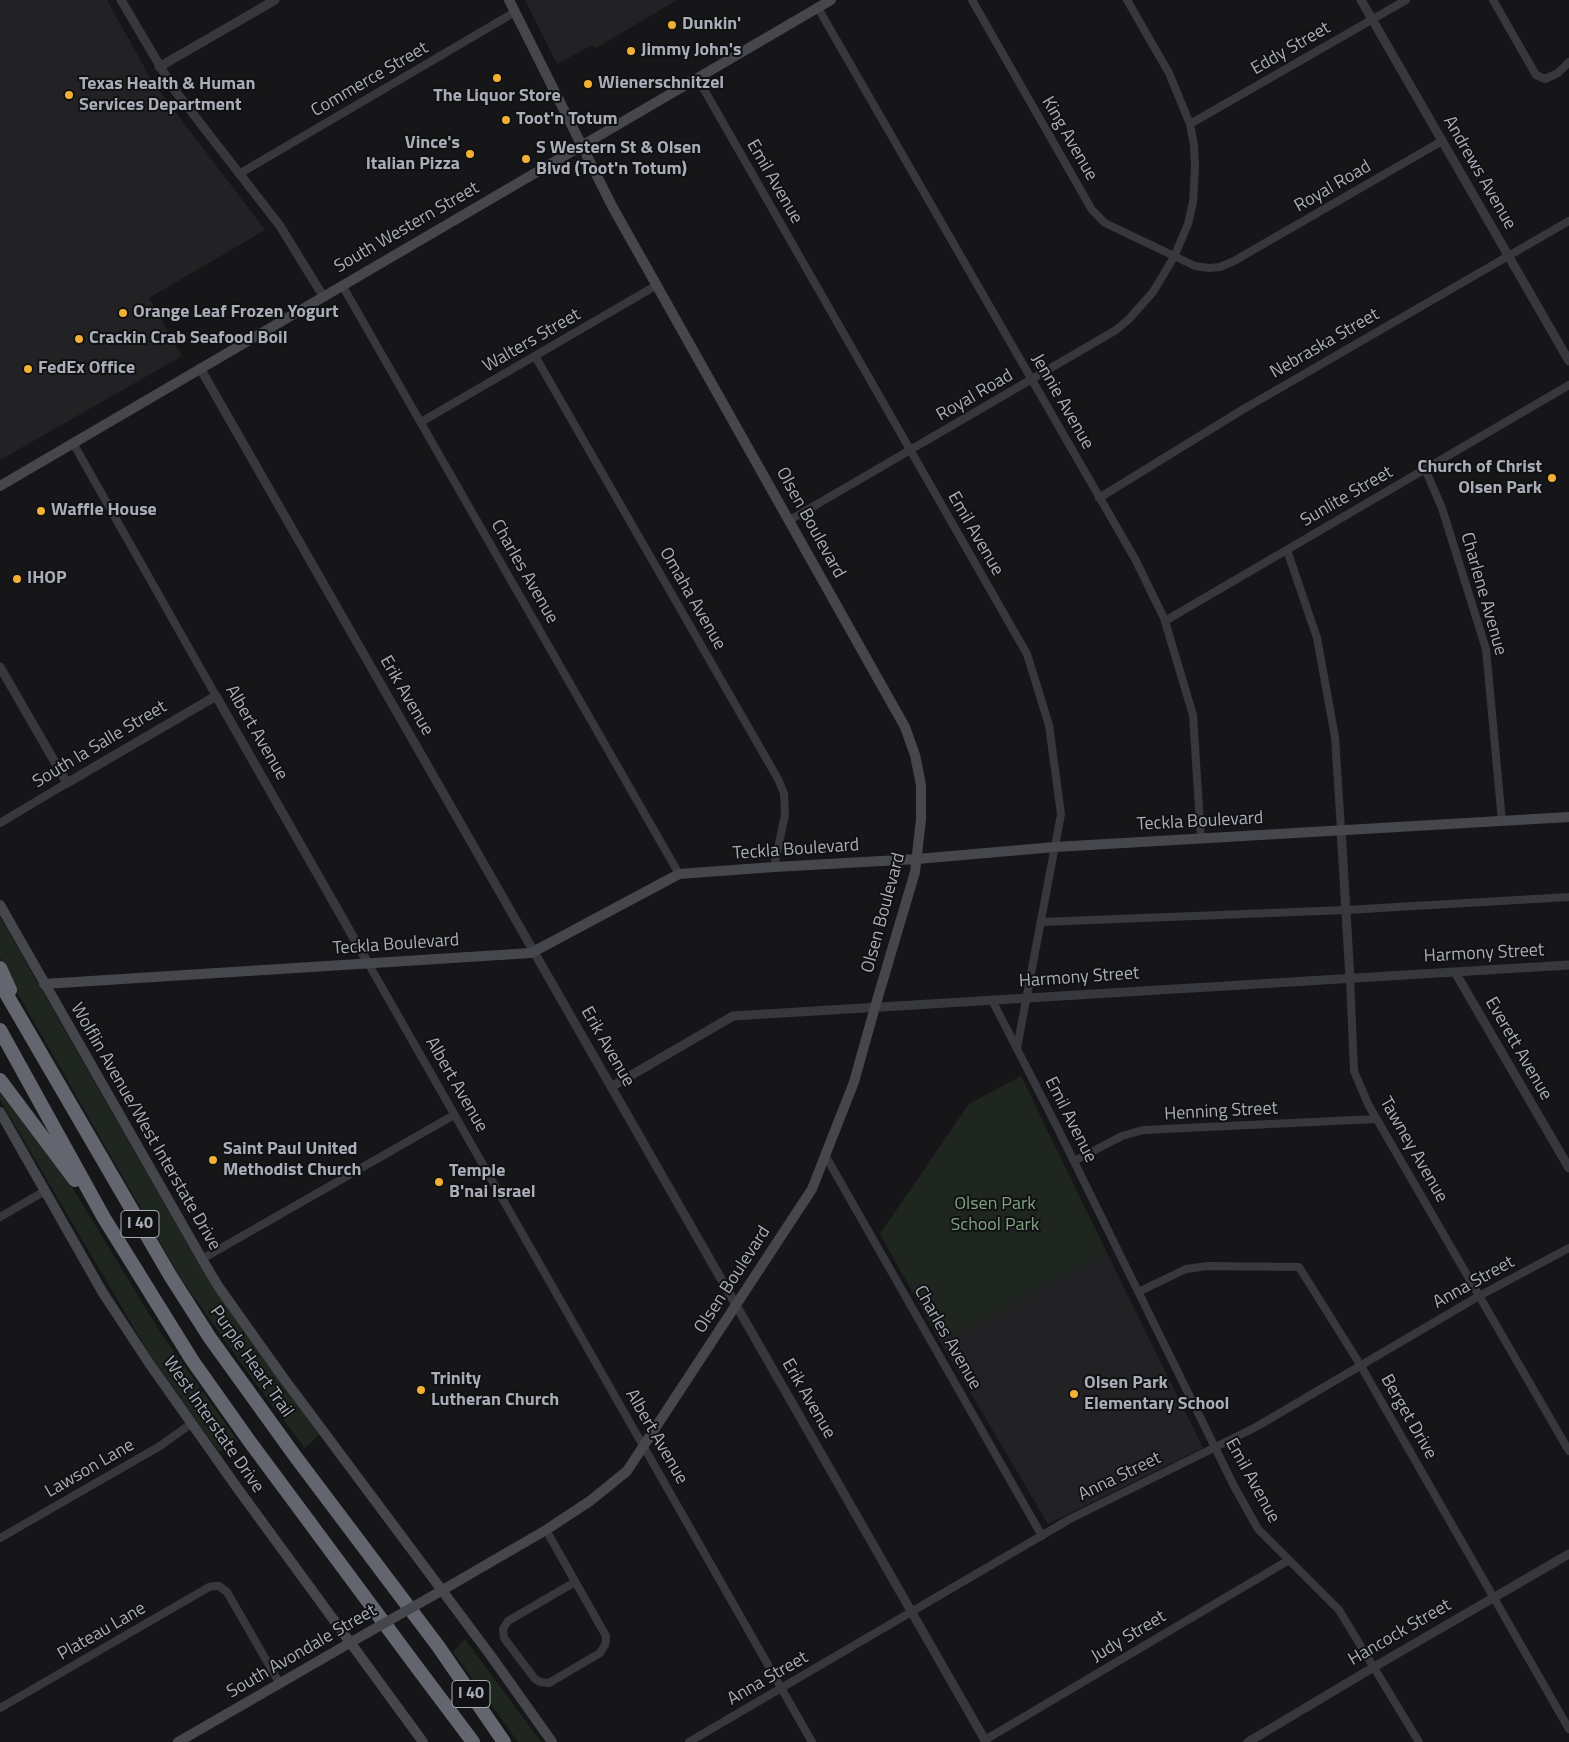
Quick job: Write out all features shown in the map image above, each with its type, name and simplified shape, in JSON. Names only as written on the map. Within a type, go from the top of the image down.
[{"type":"highway","points":[[0,968],[29,1034]]},
{"type":"highway","name":"Purple Heart Trail","points":[[0,982],[170,1277],[210,1338],[301,1464],[438,1646],[504,1742]]},
{"type":"highway","name":"I 40","points":[[0,1030],[104,1218],[192,1360],[412,1662],[473,1742]]},
{"type":"highway","points":[[0,1080],[104,1218]]},
{"type":"main road","name":"Olsen Boulevard","points":[[442,1590],[546,1530],[590,1500],[627,1471],[812,1189],[854,1082],[908,900],[918,859],[921,819],[921,785],[915,755],[905,727],[612,206],[509,0]]},
{"type":"main road","name":"South Western Street","points":[[0,486],[831,0]]},
{"type":"main road","name":"Teckla Boulevard","points":[[44,984],[534,952],[679,874],[918,859],[1055,847],[1569,818]]},
{"type":"main road","points":[[0,905],[44,984]]},
{"type":"main road","name":"Wolflin Avenue/West Interstate Drive","points":[[44,984],[218,1286],[282,1376],[442,1590]]},
{"type":"main road","name":"West Interstate Drive","points":[[0,1112],[103,1293],[149,1363],[238,1489],[424,1742]]},
{"type":"main road","points":[[442,1590],[552,1742]]},
{"type":"main road","name":"South Avondale Street","points":[[178,1742],[442,1590]]},
{"type":"street","points":[[121,0],[173,88],[280,226],[323,296]]},
{"type":"street","points":[[159,67],[275,0]]},
{"type":"street","name":"King Avenue","points":[[972,0],[1092,210],[1105,222],[1174,257]]},
{"type":"street","points":[[1127,0],[1169,73],[1190,124],[1194,145],[1193,202],[1188,224],[1174,257]]},
{"type":"street","name":"Andrews Avenue","points":[[1361,0],[1569,361]]},
{"type":"street","name":"Eddy Street","points":[[1190,124],[1406,0]]},
{"type":"street","points":[[1493,0],[1536,75],[1546,79],[1558,73],[1569,62]]},
{"type":"street","name":"Jennie Avenue","points":[[818,8],[1134,559],[1165,621],[1193,715],[1201,839]]},
{"type":"street","name":"Commerce Street","points":[[240,174],[515,12]]},
{"type":"street","name":"Emil Avenue","points":[[698,79],[1027,654],[1049,725],[1061,814],[1017,1048]]},
{"type":"street","name":"Royal Road","points":[[790,520],[1116,330],[1129,319],[1153,292],[1174,257],[1195,266],[1208,268],[1234,261],[1442,141]]},
{"type":"street","name":"Nebraska Street","points":[[1099,498],[1242,410],[1569,221]]},
{"type":"street","name":"Charles Avenue","points":[[342,285],[679,874]]},
{"type":"street","name":"Walters Street","points":[[421,422],[657,285]]},
{"type":"street","name":"Omaha Avenue","points":[[536,356],[778,779],[784,793],[785,815],[774,867]]},
{"type":"street","name":"Erik Avenue","points":[[200,368],[986,1741]]},
{"type":"street","name":"Sunlite Street","points":[[1165,621],[1569,385]]},
{"type":"street","name":"Albert Avenue","points":[[73,443],[812,1742]]},
{"type":"street","name":"Charlene Avenue","points":[[1424,469],[1442,508],[1486,649],[1502,821]]},
{"type":"street","points":[[1287,550],[1317,638],[1335,736],[1341,830]]},
{"type":"street","points":[[0,667],[67,784]]},
{"type":"street","name":"South la Salle Street","points":[[0,823],[216,696]]},
{"type":"street","name":"Tawney Avenue","points":[[1341,830],[1354,1071],[1376,1119],[1569,1451]]},
{"type":"street","points":[[1041,922],[1346,910],[1569,897]]},
{"type":"street","name":"Harmony Street","points":[[611,1086],[733,1016],[1569,965]]},
{"type":"street","name":"Everett Avenue","points":[[1455,972],[1569,1168]]},
{"type":"street","name":"Emil Avenue","points":[[992,1000],[1074,1161],[1234,1486],[1258,1530],[1339,1610],[1419,1742]]},
{"type":"street","points":[[202,1259],[454,1115]]},
{"type":"street","name":"Henning Street","points":[[1074,1161],[1122,1136],[1144,1130],[1376,1119]]},
{"type":"street","name":"Charles Avenue","points":[[825,1155],[1042,1536]]},
{"type":"street","points":[[0,1217],[45,1191]]},
{"type":"street","name":"Anna Street","points":[[689,1742],[1070,1519],[1256,1427],[1479,1296],[1569,1248]]},
{"type":"street","name":"Berget Drive","points":[[1138,1292],[1186,1269],[1208,1266],[1299,1267],[1361,1366],[1569,1729]]},
{"type":"street","name":"Lawson Lane","points":[[0,1538],[160,1446],[192,1423]]},
{"type":"street","points":[[546,1530],[606,1636],[605,1646],[600,1653],[549,1683],[540,1682],[534,1679],[504,1638],[503,1629],[508,1621],[575,1582]]},
{"type":"street","name":"Hancock Street","points":[[1248,1742],[1569,1554]]},
{"type":"street","name":"Judy Street","points":[[986,1741],[1289,1560]]},
{"type":"street","name":"Plateau Lane","points":[[0,1708],[209,1587],[219,1586],[227,1592],[280,1684]]},
{"type":"shaded area","points":[[0,0],[107,0],[152,81],[265,230],[149,298],[182,356],[0,460]]},
{"type":"shaded area","points":[[525,0],[677,0],[596,48],[592,45],[557,64]]},
{"type":"shaded area","name":"Olsen Park Elementary School","points":[[1107,1253],[1203,1448],[1048,1524],[940,1341]]},
{"type":"green space","points":[[0,917],[194,1256],[319,1435],[305,1448],[181,1279],[9,978],[0,957]]},
{"type":"green space","name":"Olsen Park School Park","points":[[1021,1076],[1107,1253],[940,1341],[880,1234],[969,1104]]},
{"type":"green space","points":[[0,1085],[66,1177],[160,1332],[238,1441],[219,1452],[150,1355],[0,1100]]},
{"type":"green space","points":[[465,1639],[541,1742],[518,1742],[453,1652]]},
{"type":"place","name":"Dunkin'","points":[[672,25]]},
{"type":"place","name":"Jimmy John's","points":[[631,51]]},
{"type":"place","name":"The Liquor Store","points":[[497,78]]},
{"type":"place","name":"Wienerschnitzel","points":[[588,84]]},
{"type":"place","name":"Texas Health & Human Services Department","points":[[69,95]]},
{"type":"place","name":"Toot'n Totum","points":[[506,120]]},
{"type":"place","name":"Vince's Italian Pizza","points":[[470,154]]},
{"type":"place","name":"S Western St & Olsen Blvd (Toot'n Totum)","points":[[526,159]]},
{"type":"place","name":"Orange Leaf Frozen Yogurt","points":[[123,313]]},
{"type":"place","name":"Crackin Crab Seafood Boil","points":[[79,339]]},
{"type":"place","name":"FedEx Office","points":[[28,369]]},
{"type":"place","name":"Church of Christ Olsen Park","points":[[1552,478]]},
{"type":"place","name":"Waffle House","points":[[41,511]]},
{"type":"place","name":"IHOP","points":[[17,579]]},
{"type":"place","name":"Saint Paul United Methodist Church","points":[[213,1160]]},
{"type":"place","name":"Temple B'nai Israel","points":[[439,1182]]},
{"type":"place","name":"Trinity Lutheran Church","points":[[421,1390]]},
{"type":"place","name":"Olsen Park Elementary School","points":[[1074,1394]]}]
